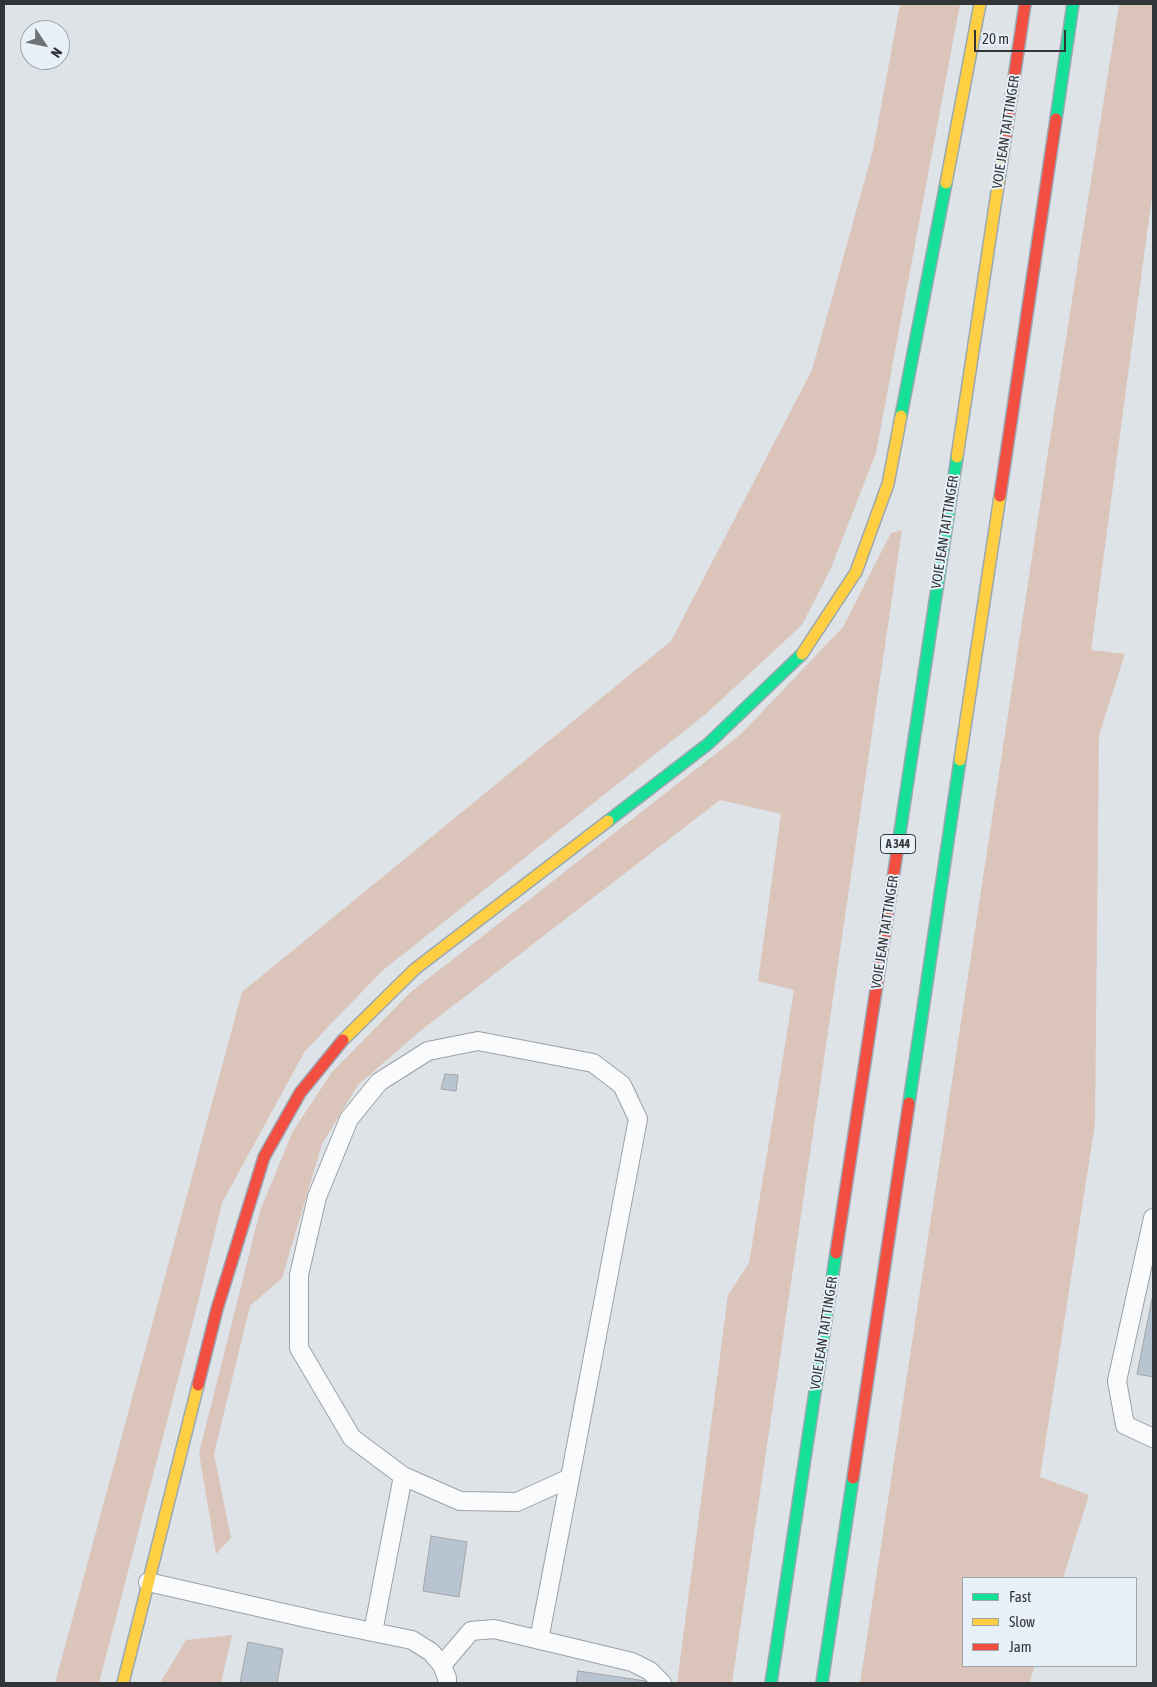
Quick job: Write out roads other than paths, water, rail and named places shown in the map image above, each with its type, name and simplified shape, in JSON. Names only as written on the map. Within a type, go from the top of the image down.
[{"type":"highway","points":[[123,1683],[217,1309],[264,1157],[300,1093],[346,1037],[415,969],[708,744],[804,652],[856,572],[888,484],[980,4]]},
{"type":"highway","name":"VOIE JEAN TAITTINGER","points":[[771,1683],[1025,4]]},
{"type":"highway","points":[[822,1683],[1073,4]]},
{"type":"lane","points":[[539,1640],[570,1478],[638,1119],[622,1085],[594,1063],[478,1042],[428,1051],[379,1082],[349,1119],[317,1196],[299,1275],[299,1348],[352,1438],[403,1476],[460,1501],[517,1502],[570,1478]]},
{"type":"lane","points":[[1153,1218],[1117,1381],[1124,1425],[1153,1438]]},
{"type":"lane","points":[[373,1632],[403,1476]]},
{"type":"lane","points":[[148,1582],[412,1640],[431,1652],[442,1665],[447,1678],[446,1683]]},
{"type":"lane","points":[[442,1665],[470,1631],[494,1629],[632,1662],[650,1671],[662,1683]]}]
